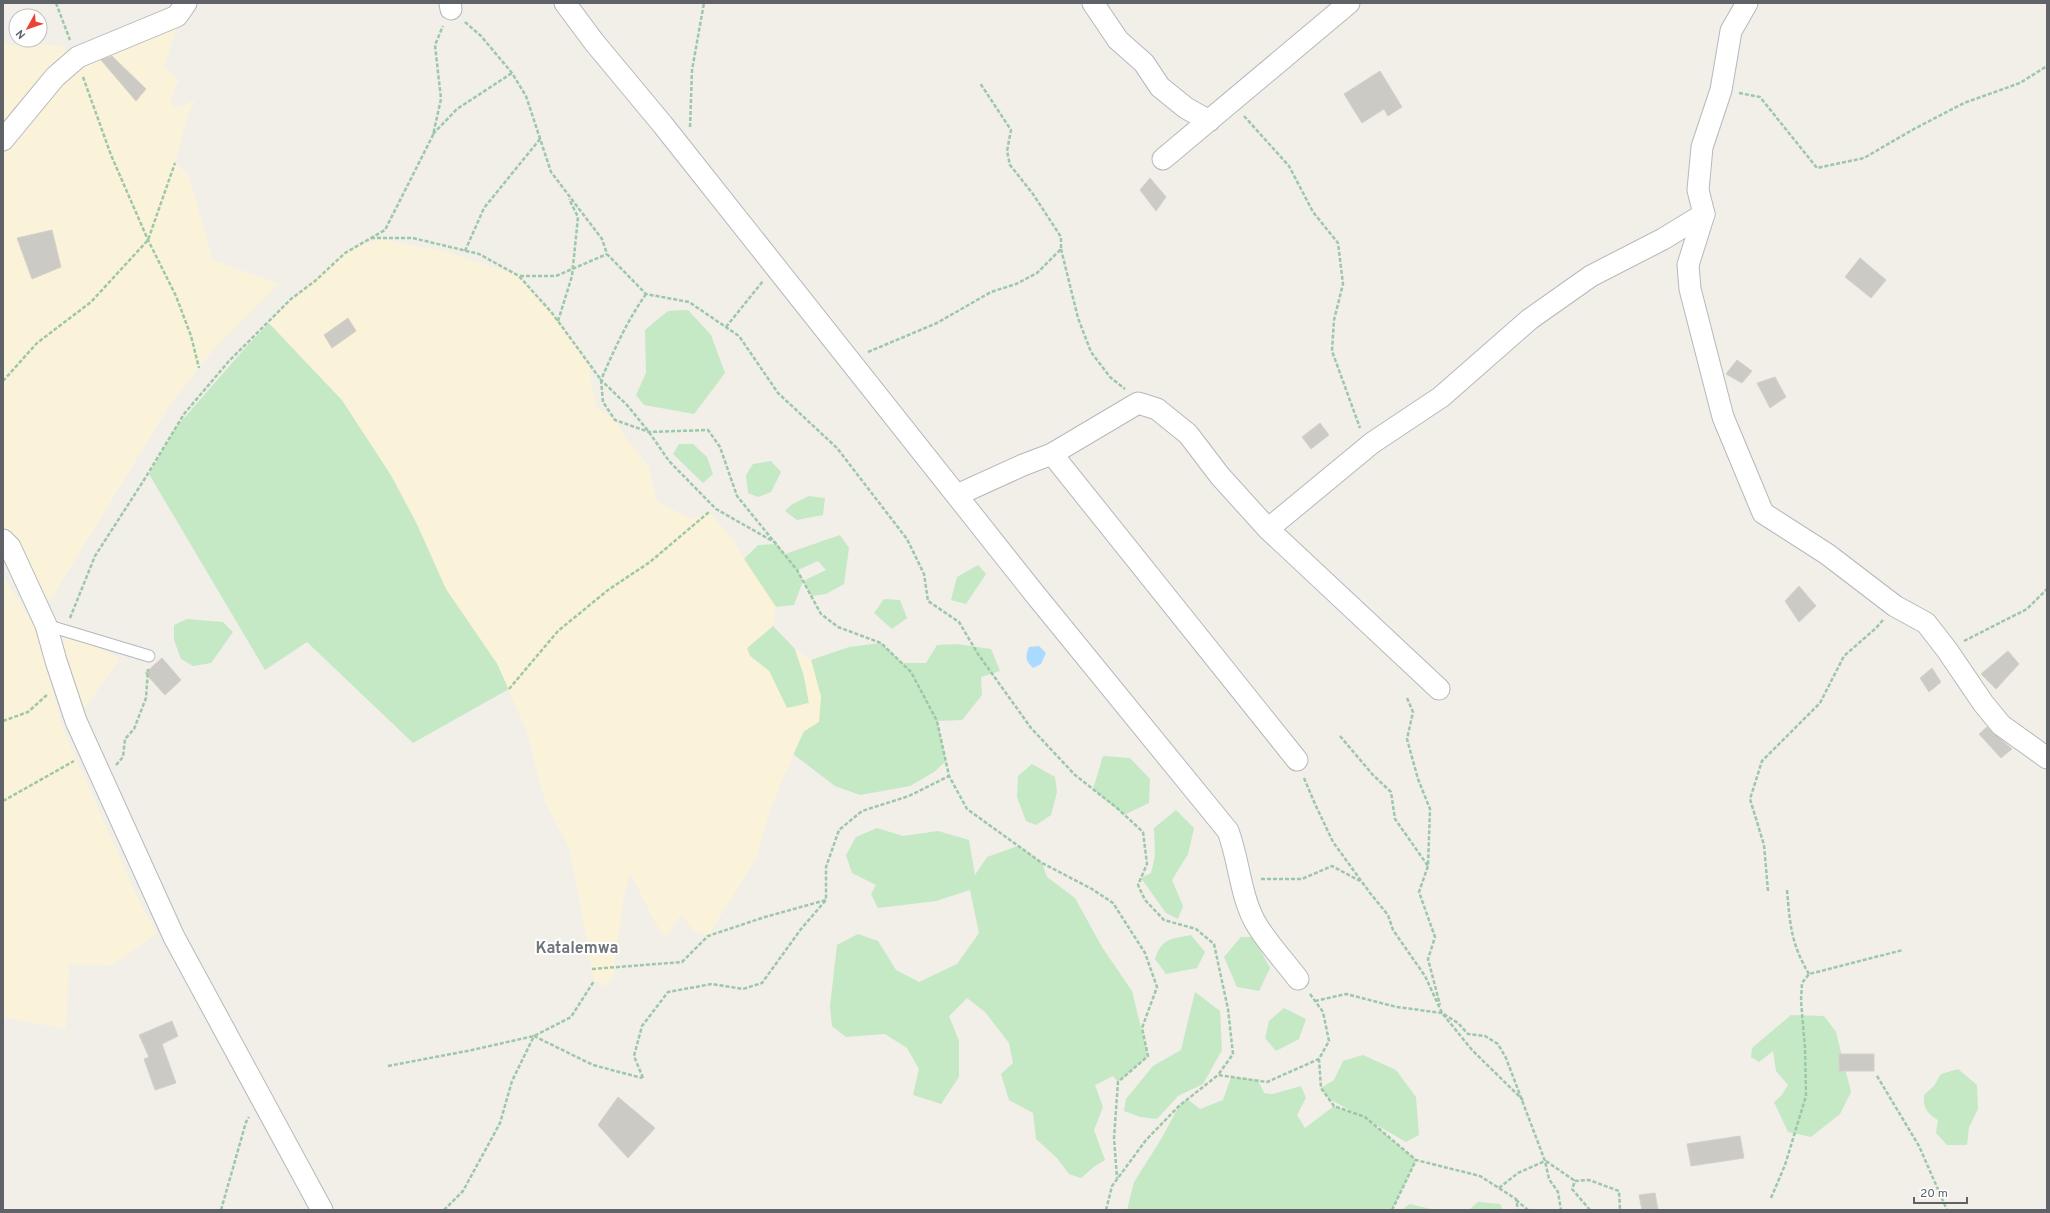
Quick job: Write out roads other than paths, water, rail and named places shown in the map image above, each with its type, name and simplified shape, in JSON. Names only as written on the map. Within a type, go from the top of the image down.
[{"type":"street","points":[[3,140],[55,78],[78,57],[177,16],[186,3]]},
{"type":"street","points":[[564,3],[690,159],[1034,593],[1228,831],[1234,847],[1247,901],[1254,920],[1298,979]]},
{"type":"street","points":[[1093,3],[1118,40],[1144,63],[1160,87],[1186,108],[1209,121]]},
{"type":"street","points":[[1163,159],[1349,3]]},
{"type":"street","points":[[1747,3],[1731,31],[1721,90],[1702,147],[1698,190],[1704,214],[1688,265],[1690,289],[1723,417],[1763,513],[1827,554],[1895,606],[1926,623],[1947,650],[1983,702],[2001,724],[2047,758]]},
{"type":"street","points":[[1268,529],[1367,447],[1441,397],[1530,319],[1591,276],[1663,240],[1704,214]]},
{"type":"street","points":[[957,495],[1023,465],[1052,454],[1138,403],[1157,410],[1188,434],[1220,476],[1268,529],[1439,689]]},
{"type":"street","points":[[1052,454],[1298,760]]},
{"type":"street","points":[[3,540],[10,547],[56,627],[64,684],[102,780],[174,937],[322,1210]]},
{"type":"lane","points":[[56,627],[149,656]]},
{"type":"water","points":[[1039,646],[1046,653],[1041,664],[1033,668],[1028,663],[1026,658],[1027,653],[1029,647]]},
{"type":"district","name":"Katalemwa","points":[[577,949]]}]
